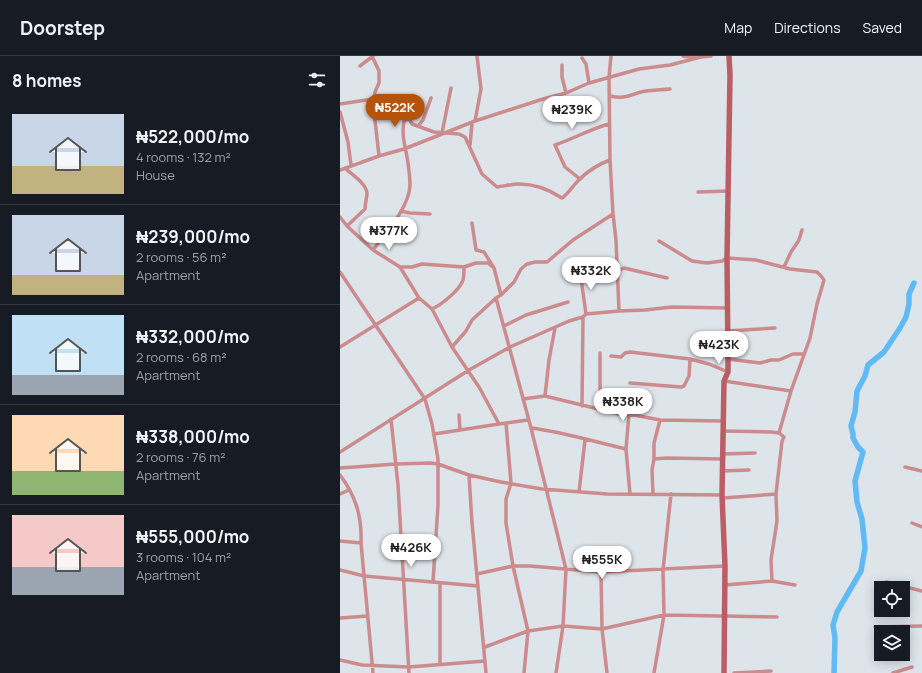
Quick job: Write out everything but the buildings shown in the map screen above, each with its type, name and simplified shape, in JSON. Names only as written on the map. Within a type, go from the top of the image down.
[{"type":"street","points":[[360,66],[372,56],[379,71],[379,83],[373,99],[379,156]]},
{"type":"street","points":[[470,146],[473,122],[482,89],[477,56]]},
{"type":"street","points":[[612,56],[609,78],[609,124],[619,311]]},
{"type":"street","points":[[683,56],[693,58],[711,56]]},
{"type":"street","points":[[724,673],[725,566],[722,456],[724,381],[728,372],[727,258],[729,56]]},
{"type":"street","points":[[340,170],[351,165],[404,149],[473,122],[566,93],[589,83],[640,69],[670,65],[701,57]]},
{"type":"street","points":[[582,58],[586,64],[589,83]]},
{"type":"street","points":[[562,65],[562,77],[566,93]]},
{"type":"street","points":[[442,133],[451,88]]},
{"type":"street","points":[[610,96],[620,98],[642,92],[670,89]]},
{"type":"street","points":[[418,126],[423,120],[431,98]]},
{"type":"street","points":[[340,104],[373,99]]},
{"type":"street","points":[[396,102],[405,111],[412,124],[434,132],[459,134],[465,137],[482,174],[497,187],[520,184],[530,185],[554,193],[562,198],[570,192],[580,179],[596,166],[610,160]]},
{"type":"street","points":[[340,112],[348,142],[351,165]]},
{"type":"street","points":[[373,250],[401,211],[410,186],[402,130],[404,120],[408,119]]},
{"type":"street","points":[[580,179],[565,167],[555,145],[609,124]]},
{"type":"street","points":[[345,168],[364,185],[367,194],[364,202],[365,209],[347,226]]},
{"type":"street","points":[[698,192],[728,191]]},
{"type":"street","points":[[401,211],[430,214]]},
{"type":"street","points":[[452,347],[466,331],[472,320],[496,298],[502,295],[514,282],[521,269],[527,264],[547,262],[573,240],[613,214]]},
{"type":"street","points":[[340,217],[347,226],[373,250],[400,267],[419,298],[432,310],[452,347],[469,370],[499,424]]},
{"type":"street","points":[[472,223],[476,250],[484,252],[494,268],[502,295]]},
{"type":"street","points":[[784,268],[791,252],[799,240],[802,230]]},
{"type":"street","points":[[659,241],[692,261],[707,263],[722,261],[727,258],[756,260],[784,268],[817,272],[822,276],[824,280],[810,338],[791,391],[779,433]]},
{"type":"street","points":[[400,267],[412,268],[422,264],[464,267],[476,263],[488,263],[494,268]]},
{"type":"street","points":[[432,310],[448,298],[460,286],[463,281],[464,267]]},
{"type":"street","points":[[616,271],[624,268],[667,278]]},
{"type":"street","points":[[580,271],[585,315],[582,406]]},
{"type":"street","points":[[340,272],[425,399],[434,434],[438,464],[438,505],[433,582]]},
{"type":"street","points":[[340,282],[345,280]]},
{"type":"street","points":[[340,347],[419,298]]},
{"type":"street","points":[[496,298],[547,489],[566,569],[563,626],[556,673]]},
{"type":"street","points":[[504,326],[526,314],[568,302]]},
{"type":"street","points":[[340,452],[469,370],[510,347],[585,315],[672,307],[728,308]]},
{"type":"street","points":[[545,396],[554,328]]},
{"type":"street","points":[[728,331],[775,328]]},
{"type":"street","points":[[611,356],[621,357],[625,353],[630,352],[690,359],[709,364],[728,372]]},
{"type":"street","points":[[600,353],[600,410]]},
{"type":"street","points":[[728,360],[760,363],[771,360],[779,360],[793,354],[804,354]]},
{"type":"street","points":[[630,383],[684,386],[689,376],[690,359]]},
{"type":"street","points":[[724,381],[791,391]]},
{"type":"street","points":[[523,399],[545,396],[600,410],[660,420],[723,421]]},
{"type":"street","points":[[629,414],[626,449],[630,494]]},
{"type":"street","points":[[459,415],[460,430]]},
{"type":"street","points":[[390,420],[396,464],[409,673]]},
{"type":"street","points":[[434,434],[528,420]]},
{"type":"street","points":[[653,494],[652,470],[654,443],[660,420]]},
{"type":"street","points":[[506,423],[511,483],[506,499],[506,523],[513,566],[528,631],[524,673]]},
{"type":"street","points":[[531,428],[554,431],[585,440],[626,449]]},
{"type":"street","points":[[723,431],[779,433],[784,437],[782,441],[776,494],[777,521],[771,560],[772,581]]},
{"type":"street","points":[[579,492],[585,440]]},
{"type":"street","points":[[654,459],[755,453]]},
{"type":"street","points":[[340,468],[396,464],[438,464],[469,475],[547,489],[579,492],[722,496],[776,494]]},
{"type":"street","points":[[905,467],[922,471]]},
{"type":"street","points":[[722,471],[749,470]]},
{"type":"street","points":[[469,475],[472,523],[485,647],[486,673]]},
{"type":"street","points":[[340,476],[357,504],[361,527],[361,543],[373,673]]},
{"type":"street","points":[[340,494],[349,490]]},
{"type":"street","points":[[654,673],[664,615],[663,570],[671,494]]},
{"type":"street","points":[[912,523],[922,528]]},
{"type":"street","points":[[340,541],[361,543]]},
{"type":"street","points":[[478,574],[513,566],[602,572],[725,566]]},
{"type":"street","points":[[340,570],[364,576],[433,582],[440,584],[478,586]]},
{"type":"street","points":[[602,572],[602,629],[606,673]]},
{"type":"street","points":[[725,585],[772,581],[795,585]]},
{"type":"street","points":[[440,584],[440,664]]},
{"type":"street","points":[[910,588],[922,591]]},
{"type":"street","points":[[485,647],[528,631],[563,626],[602,629],[664,615],[777,617]]},
{"type":"street","points":[[340,618],[368,616]]},
{"type":"street","points":[[910,627],[922,626]]},
{"type":"street","points":[[340,660],[372,666],[409,667],[485,661]]},
{"type":"street","points":[[893,673],[912,667]]},
{"type":"street","points":[[734,673],[771,672]]},
{"type":"waterway","points":[[834,673],[835,638],[833,625],[837,612],[861,571],[865,548],[862,519],[857,502],[855,481],[863,452],[853,438],[851,426],[855,412],[857,391],[865,376],[868,365],[884,352],[906,317],[909,304],[909,294],[914,283]]}]
